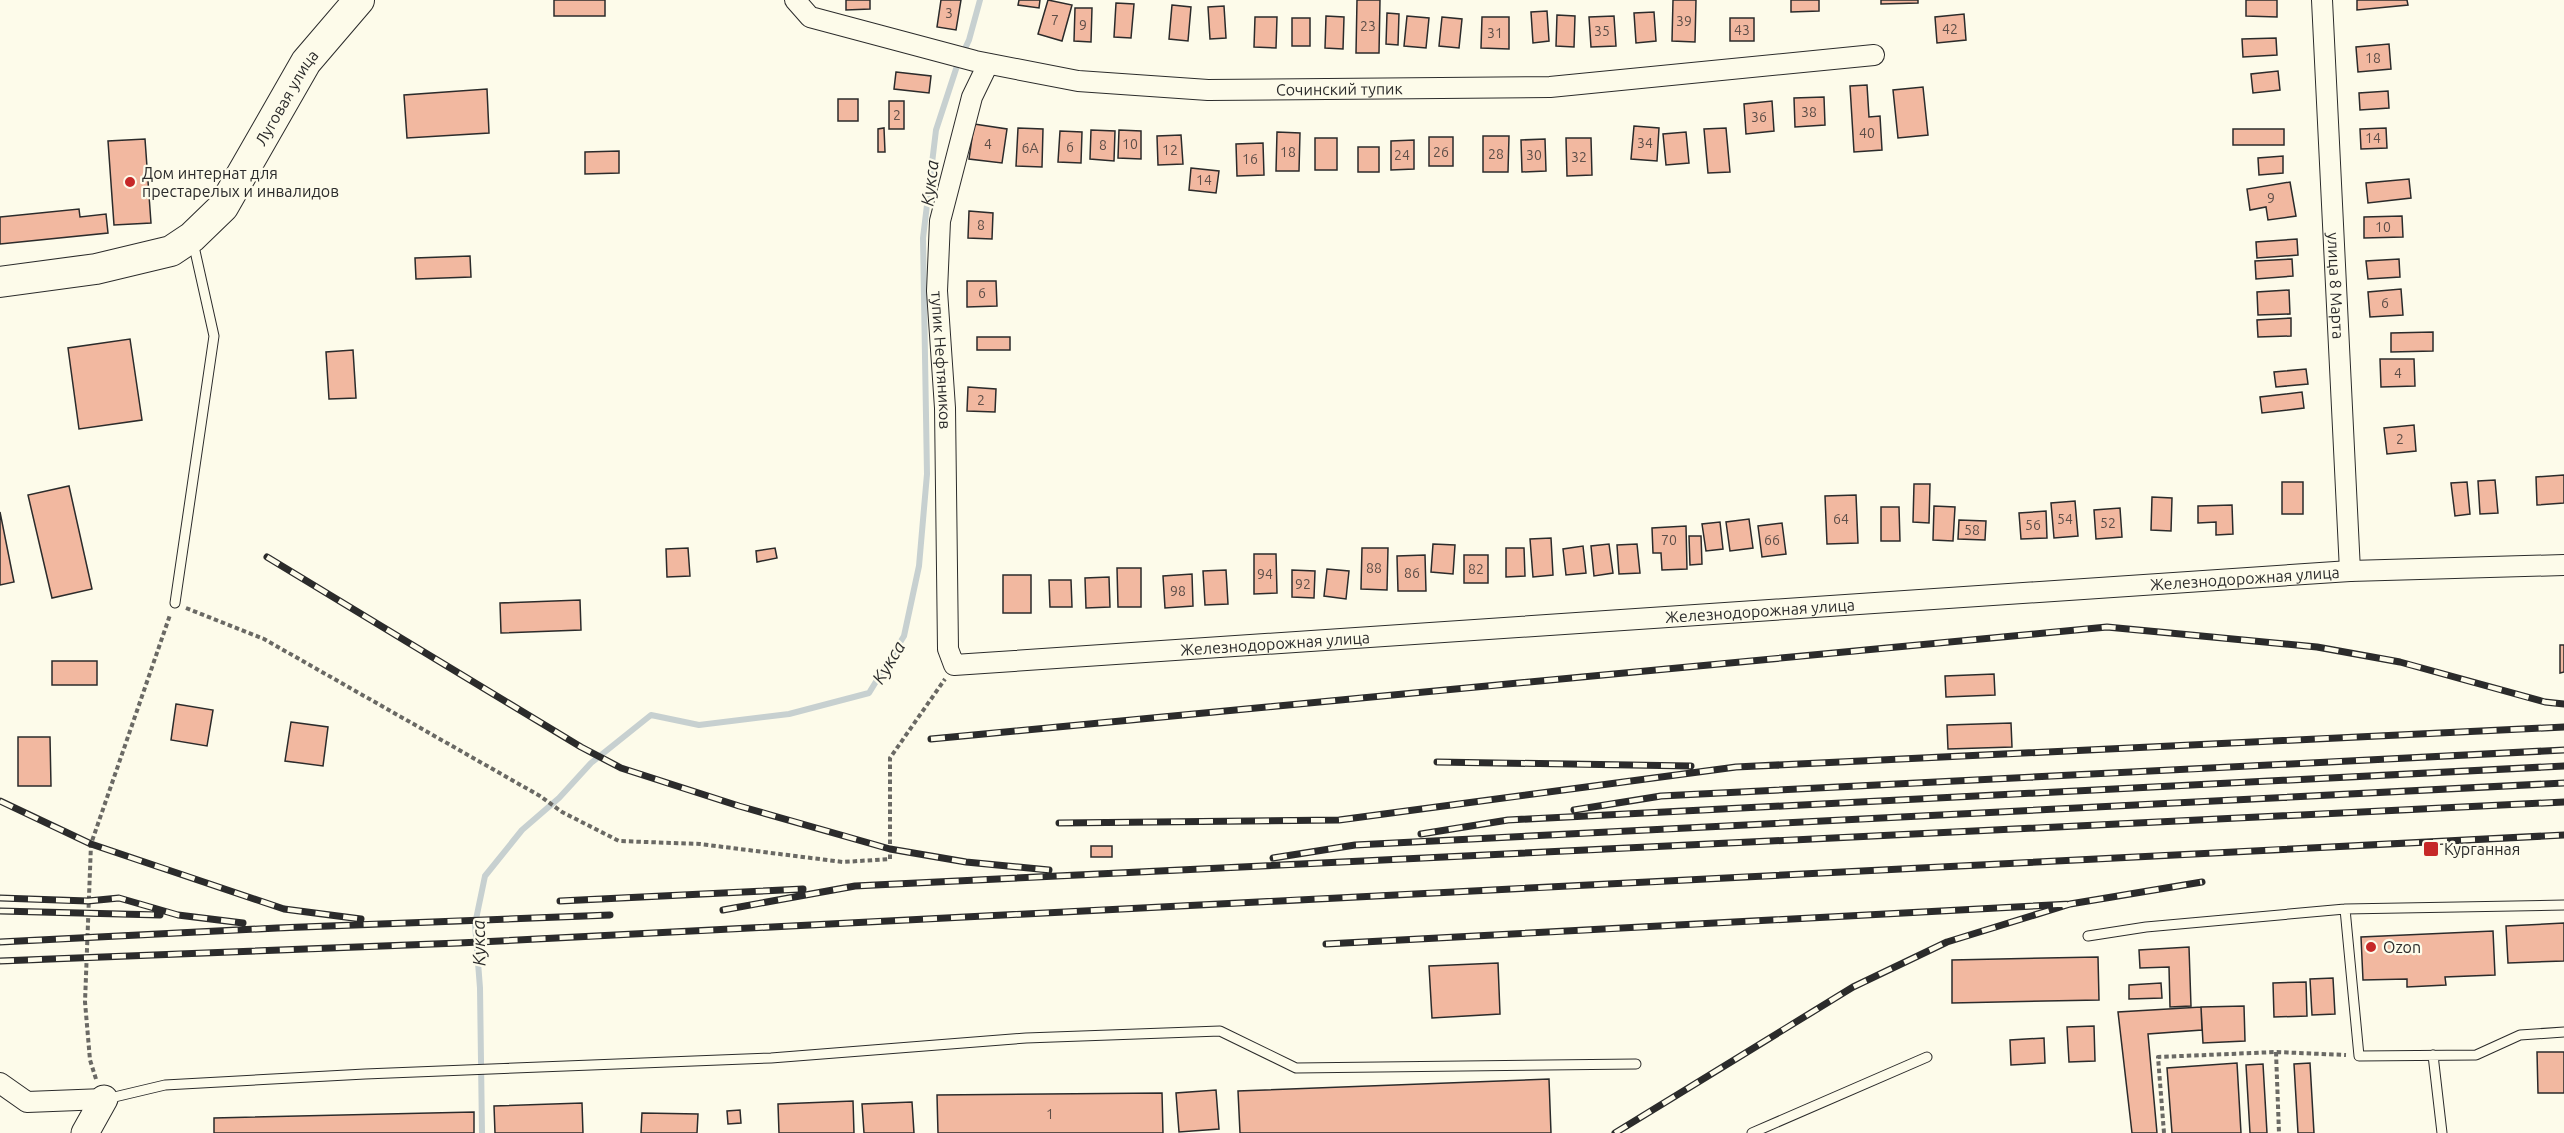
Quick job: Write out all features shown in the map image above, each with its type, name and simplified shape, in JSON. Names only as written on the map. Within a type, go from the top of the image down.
[{"type":"main road","name":"Луговая улица","points":[[182,244],[223,207],[306,62],[359,0]]},
{"type":"main road","points":[[0,282],[96,269],[182,244]]},
{"type":"street","name":"Сочинский тупик","points":[[795,0],[810,17],[982,62],[1078,81],[1208,90],[1550,87],[1874,55]]},
{"type":"street","name":"улица 8 Марта","points":[[2322,0],[2350,571]]},
{"type":"street","name":"тупик Нефтяников","points":[[954,665],[948,649],[945,408],[937,291],[940,221],[982,62]]},
{"type":"street","name":"Железнодорожная улица","points":[[954,665],[2350,571],[2564,565]]},
{"type":"street","points":[[0,1083],[27,1102],[104,1100]]},
{"type":"street","points":[[85,1133],[104,1100]]},
{"type":"lane","points":[[174,603],[214,336],[182,244]]},
{"type":"lane","points":[[2088,936],[2146,927],[2344,909],[2564,904]]},
{"type":"lane","points":[[2344,909],[2359,1056],[2476,1055],[2520,1035],[2564,1032]]},
{"type":"lane","points":[[104,1100],[165,1085],[771,1058],[1026,1038],[1220,1031],[1296,1068],[1636,1064]]},
{"type":"lane","points":[[2433,1055],[2442,1133]]},
{"type":"lane","points":[[1752,1133],[1927,1057]]},
{"type":"path","points":[[104,1100],[90,1060],[85,1002],[91,844],[174,603],[264,639],[540,796],[562,812],[619,841],[700,844],[843,862],[890,859],[890,758],[954,665]]},
{"type":"path","points":[[2164,1133],[2158,1057],[2276,1052],[2359,1056]]},
{"type":"path","points":[[2276,1052],[2279,1133]]},
{"type":"building","points":[[554,0],[605,0],[605,16],[554,16]]},
{"type":"building","points":[[846,0],[870,0],[870,9],[846,10]]},
{"type":"building","points":[[941,0],[961,0],[956,30],[937,27]]},
{"type":"building","points":[[1019,0],[1040,0],[1039,8],[1018,5]]},
{"type":"building","points":[[1048,0],[1072,5],[1062,41],[1038,34]]},
{"type":"building","points":[[1357,0],[1380,0],[1379,53],[1356,53]]},
{"type":"building","points":[[1673,0],[1696,0],[1695,42],[1672,41]]},
{"type":"building","points":[[1791,0],[1819,0],[1819,11],[1791,12]]},
{"type":"building","points":[[1881,0],[1918,0],[1918,3],[1881,4]]},
{"type":"building","points":[[2246,0],[2277,0],[2277,17],[2246,16]]},
{"type":"building","points":[[2357,0],[2407,0],[2408,5],[2357,10]]},
{"type":"building","points":[[1116,3],[1134,4],[1131,38],[1114,37]]},
{"type":"building","points":[[1172,5],[1191,7],[1188,41],[1169,39]]},
{"type":"building","points":[[1224,6],[1226,38],[1210,39],[1208,7]]},
{"type":"building","points":[[1075,8],[1092,8],[1091,42],[1074,41]]},
{"type":"building","points":[[1547,11],[1549,41],[1533,43],[1531,12]]},
{"type":"building","points":[[1654,12],[1656,41],[1636,43],[1634,13]]},
{"type":"building","points":[[1387,13],[1399,14],[1398,45],[1386,44]]},
{"type":"building","points":[[1964,14],[1966,40],[1937,43],[1935,17]]},
{"type":"building","points":[[1557,15],[1575,16],[1574,47],[1556,46]]},
{"type":"building","points":[[1326,16],[1344,17],[1343,49],[1325,48]]},
{"type":"building","points":[[1407,16],[1429,18],[1426,48],[1404,46]]},
{"type":"building","points":[[1614,16],[1616,46],[1591,47],[1589,17]]},
{"type":"building","points":[[1255,17],[1277,17],[1276,48],[1254,47]]},
{"type":"building","points":[[1442,17],[1462,19],[1459,48],[1439,46]]},
{"type":"building","points":[[1482,17],[1509,17],[1509,49],[1481,48]]},
{"type":"building","points":[[1292,18],[1310,18],[1310,46],[1292,46]]},
{"type":"building","points":[[1730,18],[1754,18],[1754,41],[1730,41]]},
{"type":"building","points":[[2276,38],[2277,55],[2243,57],[2242,39]]},
{"type":"building","points":[[2389,44],[2391,69],[2358,72],[2356,47]]},
{"type":"building","points":[[2278,71],[2280,90],[2253,93],[2251,74]]},
{"type":"building","points":[[896,72],[931,76],[929,93],[894,89]]},
{"type":"building","points":[[1867,85],[1869,117],[1880,116],[1882,150],[1854,152],[1850,86]]},
{"type":"building","points":[[1923,87],[1928,135],[1898,138],[1893,90]]},
{"type":"building","points":[[487,89],[489,133],[407,138],[404,95]]},
{"type":"building","points":[[2388,91],[2389,108],[2360,110],[2359,93]]},
{"type":"building","points":[[1824,97],[1825,125],[1795,127],[1794,98]]},
{"type":"building","points":[[838,99],[858,99],[858,121],[838,121]]},
{"type":"building","points":[[889,101],[904,101],[904,129],[889,129]]},
{"type":"building","points":[[1772,101],[1774,131],[1746,134],[1744,104]]},
{"type":"building","points":[[974,124],[1007,129],[1002,163],[969,159]]},
{"type":"building","points":[[1634,126],[1659,128],[1657,161],[1631,159]]},
{"type":"building","points":[[884,128],[885,152],[878,152],[878,129]]},
{"type":"building","points":[[1018,128],[1043,129],[1042,167],[1016,166]]},
{"type":"building","points":[[1726,128],[1730,172],[1708,173],[1704,129]]},
{"type":"building","points":[[2386,128],[2387,148],[2361,149],[2360,129]]},
{"type":"building","points":[[2233,129],[2284,129],[2284,145],[2233,145]]},
{"type":"building","points":[[1091,130],[1115,131],[1114,161],[1090,159]]},
{"type":"building","points":[[1119,130],[1141,131],[1141,159],[1118,158]]},
{"type":"building","points":[[1060,131],[1082,132],[1081,163],[1058,162]]},
{"type":"building","points":[[1277,132],[1300,133],[1299,171],[1276,171]]},
{"type":"building","points":[[1686,132],[1689,163],[1666,165],[1663,134]]},
{"type":"building","points":[[1181,135],[1183,164],[1158,165],[1157,136]]},
{"type":"building","points":[[1483,136],[1509,136],[1508,172],[1483,172]]},
{"type":"building","points":[[1429,137],[1453,137],[1453,166],[1429,166]]},
{"type":"building","points":[[1315,138],[1337,138],[1337,170],[1315,170]]},
{"type":"building","points":[[1566,138],[1591,138],[1592,175],[1567,176]]},
{"type":"building","name":"Дом интернат для престарелых и инвалидов","points":[[145,139],[151,223],[114,225],[108,141]]},
{"type":"building","points":[[1545,139],[1546,171],[1522,172],[1521,140]]},
{"type":"building","points":[[1414,140],[1414,169],[1391,170],[1391,141]]},
{"type":"building","points":[[1263,143],[1264,175],[1237,176],[1236,144]]},
{"type":"building","points":[[1358,147],[1379,147],[1379,172],[1358,172]]},
{"type":"building","points":[[619,151],[619,173],[585,174],[585,152]]},
{"type":"building","points":[[2283,156],[2283,173],[2259,175],[2258,158]]},
{"type":"building","points":[[1191,168],[1219,171],[1216,193],[1189,190]]},
{"type":"building","points":[[2409,179],[2411,198],[2368,203],[2366,183]]},
{"type":"building","points":[[2290,182],[2296,216],[2268,220],[2266,207],[2250,210],[2247,189]]},
{"type":"building","points":[[79,209],[80,217],[106,214],[108,233],[0,244],[0,217]]},
{"type":"building","points":[[969,211],[993,213],[992,239],[968,238]]},
{"type":"building","points":[[2402,216],[2403,237],[2364,238],[2364,217]]},
{"type":"building","points":[[2297,239],[2298,255],[2257,258],[2256,242]]},
{"type":"building","points":[[470,256],[471,277],[416,279],[415,258]]},
{"type":"building","points":[[2292,259],[2293,276],[2256,279],[2255,261]]},
{"type":"building","points":[[2399,259],[2400,277],[2368,279],[2366,261]]},
{"type":"building","points":[[967,281],[996,281],[997,306],[967,307]]},
{"type":"building","points":[[2401,289],[2403,315],[2370,317],[2368,292]]},
{"type":"building","points":[[2289,290],[2290,314],[2258,315],[2257,292]]},
{"type":"building","points":[[2291,318],[2291,336],[2258,337],[2257,320]]},
{"type":"building","points":[[2433,332],[2433,351],[2391,352],[2391,333]]},
{"type":"building","points":[[977,337],[1010,337],[1010,350],[977,350]]},
{"type":"building","points":[[130,339],[142,420],[79,429],[68,348]]},
{"type":"building","points":[[353,350],[356,398],[329,399],[326,352]]},
{"type":"building","points":[[2380,359],[2414,359],[2415,386],[2381,387]]},
{"type":"building","points":[[2306,369],[2308,384],[2276,387],[2274,372]]},
{"type":"building","points":[[968,387],[996,389],[995,412],[967,411]]},
{"type":"building","points":[[2302,392],[2304,408],[2262,413],[2260,397]]},
{"type":"building","points":[[2414,425],[2416,451],[2387,454],[2384,428]]},
{"type":"building","points":[[2564,475],[2564,503],[2537,505],[2536,477]]},
{"type":"building","points":[[2495,480],[2498,513],[2480,514],[2478,481]]},
{"type":"building","points":[[2282,482],[2303,482],[2303,514],[2282,514]]},
{"type":"building","points":[[2467,482],[2470,514],[2455,516],[2451,483]]},
{"type":"building","points":[[1914,484],[1930,484],[1929,523],[1913,522]]},
{"type":"building","points":[[69,486],[92,589],[52,598],[28,495]]},
{"type":"building","points":[[1856,495],[1858,543],[1827,544],[1825,496]]},
{"type":"building","points":[[2152,497],[2172,498],[2171,531],[2151,530]]},
{"type":"building","points":[[2075,501],[2078,536],[2054,538],[2051,503]]},
{"type":"building","points":[[2232,505],[2233,534],[2216,535],[2216,522],[2198,523],[2198,506]]},
{"type":"building","points":[[1934,506],[1955,507],[1953,541],[1933,540]]},
{"type":"building","points":[[1881,507],[1899,507],[1900,541],[1881,541]]},
{"type":"building","points":[[2120,508],[2122,537],[2096,539],[2094,510]]},
{"type":"building","points":[[2046,511],[2047,538],[2021,539],[2019,513]]},
{"type":"building","points":[[0,512],[14,582],[0,585]]},
{"type":"building","points":[[1749,519],[1753,548],[1730,551],[1726,522]]},
{"type":"building","points":[[1959,520],[1986,521],[1985,540],[1958,539]]},
{"type":"building","points":[[1720,522],[1723,549],[1706,551],[1702,524]]},
{"type":"building","points":[[1782,523],[1786,554],[1762,557],[1758,526]]},
{"type":"building","points":[[1686,526],[1687,569],[1662,570],[1661,553],[1653,553],[1652,528]]},
{"type":"building","points":[[1689,536],[1701,536],[1702,564],[1690,565]]},
{"type":"building","points":[[1551,538],[1553,575],[1533,577],[1530,539]]},
{"type":"building","points":[[1433,544],[1455,545],[1453,574],[1431,572]]},
{"type":"building","points":[[1609,544],[1613,573],[1594,576],[1591,546]]},
{"type":"building","points":[[1637,544],[1640,573],[1619,574],[1617,545]]},
{"type":"building","points":[[1583,546],[1586,573],[1566,575],[1563,549]]},
{"type":"building","points":[[688,548],[690,576],[667,577],[666,549]]},
{"type":"building","points":[[775,548],[777,558],[757,562],[756,551]]},
{"type":"building","points":[[1362,548],[1388,548],[1387,590],[1361,589]]},
{"type":"building","points":[[1506,548],[1524,548],[1525,576],[1506,577]]},
{"type":"building","points":[[1254,554],[1276,554],[1277,593],[1254,594]]},
{"type":"building","points":[[1425,555],[1426,591],[1398,591],[1397,556]]},
{"type":"building","points":[[1464,555],[1488,555],[1488,583],[1464,583]]},
{"type":"building","points":[[1117,568],[1141,568],[1141,607],[1118,607]]},
{"type":"building","points":[[1327,569],[1349,571],[1346,599],[1324,596]]},
{"type":"building","points":[[1226,570],[1228,604],[1205,605],[1203,571]]},
{"type":"building","points":[[1292,570],[1315,571],[1314,598],[1292,597]]},
{"type":"building","points":[[1192,574],[1193,606],[1165,608],[1163,576]]},
{"type":"building","points":[[1003,575],[1031,575],[1031,613],[1003,613]]},
{"type":"building","points":[[1109,577],[1110,607],[1086,608],[1085,578]]},
{"type":"building","points":[[1049,580],[1071,580],[1072,607],[1050,607]]},
{"type":"building","points":[[580,600],[581,630],[501,633],[500,603]]},
{"type":"building","points":[[2560,645],[2564,645],[2564,672],[2560,673]]},
{"type":"building","points":[[52,661],[97,661],[97,685],[52,685]]},
{"type":"building","points":[[1994,674],[1995,695],[1946,697],[1945,676]]},
{"type":"building","points":[[176,704],[213,710],[207,746],[171,740]]},
{"type":"building","points":[[291,722],[328,727],[323,766],[285,761]]},
{"type":"building","points":[[2011,723],[2012,747],[1948,749],[1947,725]]},
{"type":"building","points":[[18,737],[50,737],[51,786],[18,786]]},
{"type":"building","points":[[1091,846],[1112,846],[1112,857],[1091,857]]},
{"type":"building","points":[[2564,923],[2564,961],[2508,963],[2506,926]]},
{"type":"building","points":[[2493,931],[2495,975],[2445,977],[2446,985],[2407,987],[2407,979],[2363,980],[2361,937]]},
{"type":"building","points":[[2189,947],[2191,1006],[2170,1007],[2169,967],[2140,968],[2139,950]]},
{"type":"building","points":[[2098,957],[2099,1000],[1952,1003],[1952,960]]},
{"type":"building","points":[[1498,963],[1500,1014],[1432,1018],[1429,966]]},
{"type":"building","points":[[2333,978],[2335,1014],[2312,1015],[2310,979]]},
{"type":"building","points":[[2306,982],[2307,1016],[2274,1017],[2273,983]]},
{"type":"building","points":[[2161,983],[2162,998],[2129,999],[2129,985]]},
{"type":"building","points":[[2244,1006],[2245,1041],[2203,1043],[2201,1007]]},
{"type":"building","points":[[2201,1007],[2202,1030],[2148,1034],[2157,1133],[2132,1133],[2118,1012]]},
{"type":"building","points":[[2094,1026],[2095,1061],[2069,1062],[2067,1027]]},
{"type":"building","points":[[2044,1038],[2045,1063],[2011,1065],[2010,1040]]},
{"type":"building","points":[[2537,1052],[2564,1052],[2564,1093],[2538,1093]]},
{"type":"building","points":[[2237,1063],[2241,1133],[2172,1133],[2167,1068]]},
{"type":"building","points":[[2310,1063],[2314,1133],[2298,1133],[2294,1064]]},
{"type":"building","points":[[2263,1064],[2267,1133],[2250,1133],[2246,1065]]},
{"type":"building","points":[[1549,1079],[1551,1133],[1240,1133],[1238,1091]]},
{"type":"building","points":[[1216,1090],[1219,1129],[1179,1132],[1176,1093]]},
{"type":"building","points":[[1162,1093],[1163,1133],[938,1133],[937,1095]]},
{"type":"building","points":[[853,1101],[854,1133],[779,1133],[778,1104]]},
{"type":"building","points":[[912,1102],[914,1133],[864,1133],[862,1104]]},
{"type":"building","points":[[582,1103],[583,1133],[495,1133],[494,1106]]},
{"type":"building","points":[[740,1110],[741,1123],[728,1124],[727,1111]]},
{"type":"building","points":[[474,1112],[474,1133],[214,1133],[214,1118]]},
{"type":"building","points":[[642,1113],[698,1114],[697,1133],[641,1133]]},
{"type":"waterway","name":"Кукса","points":[[482,1133],[480,988],[475,924],[485,876],[522,830],[559,798],[591,763],[651,715],[699,725],[789,714],[869,693],[904,636],[919,566],[927,474],[923,238],[936,130],[957,66],[969,40],[980,0]]},
{"type":"railway","points":[[267,557],[581,747],[621,768],[739,806],[890,849],[966,862],[1049,870]]},
{"type":"railway","points":[[931,739],[2107,627],[2317,647],[2400,662],[2545,702],[2564,704]]},
{"type":"railway","points":[[1059,823],[1339,820],[1736,767],[2564,727]]},
{"type":"railway","points":[[1574,810],[1661,796],[2564,750]]},
{"type":"railway","points":[[1437,762],[1691,766]]},
{"type":"railway","points":[[1421,834],[1508,820],[2564,766]]},
{"type":"railway","points":[[1273,858],[1355,845],[2564,783]]},
{"type":"railway","points":[[0,801],[91,844],[284,909],[361,919]]},
{"type":"railway","points":[[723,910],[855,886],[2564,802]]},
{"type":"railway","points":[[0,961],[459,943],[2564,835]]},
{"type":"railway","points":[[1615,1133],[1853,987],[1947,942],[2070,904],[2202,882]]},
{"type":"railway","points":[[560,901],[803,889]]},
{"type":"railway","points":[[0,898],[88,901],[119,898],[178,915],[243,923]]},
{"type":"railway","points":[[1326,944],[2070,904]]},
{"type":"railway","points":[[0,911],[160,915]]},
{"type":"railway","points":[[0,942],[610,915]]},
{"type":"place","name":"Дом интернат для престарелых и инвалидов","points":[[130,182]]},
{"type":"place","name":"Курганная","points":[[2431,849]]},
{"type":"place","name":"Ozon","points":[[2371,947]]}]
